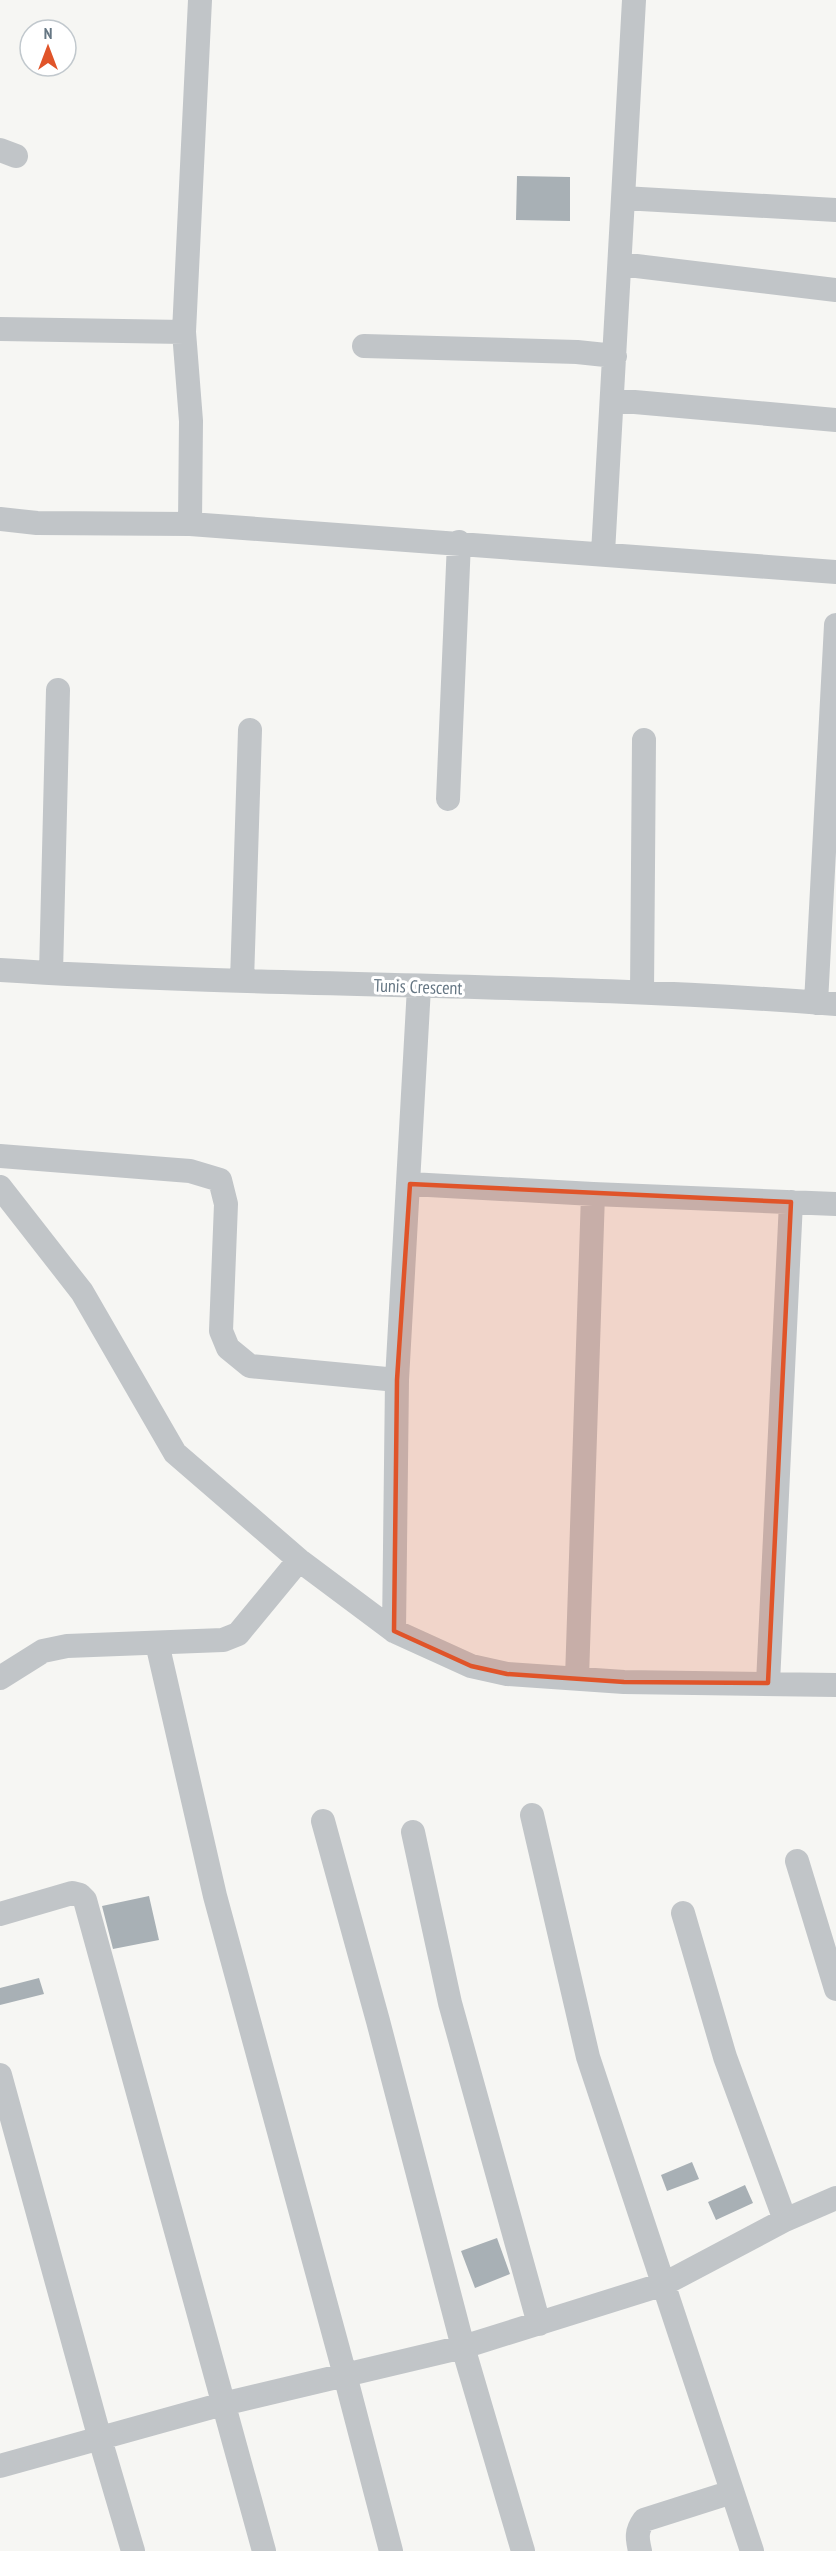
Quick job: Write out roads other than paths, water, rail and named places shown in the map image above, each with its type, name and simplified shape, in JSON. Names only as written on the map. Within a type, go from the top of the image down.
[{"type":"street","points":[[190,524],[191,421],[184,332],[200,0]]},
{"type":"street","points":[[603,554],[634,0]]},
{"type":"street","points":[[623,198],[836,210]]},
{"type":"street","points":[[620,264],[836,290]]},
{"type":"street","points":[[0,328],[184,332]]},
{"type":"street","points":[[364,346],[577,352],[615,356]]},
{"type":"street","points":[[612,400],[836,420]]},
{"type":"street","points":[[0,519],[37,523],[190,524],[459,542],[836,572]]},
{"type":"street","points":[[448,799],[459,542]]},
{"type":"street","points":[[826,1003],[836,625]]},
{"type":"street","points":[[51,973],[58,690]]},
{"type":"street","points":[[242,981],[250,730]]},
{"type":"street","points":[[642,992],[644,740]]},
{"type":"street","name":"Tunis Crescent","points":[[0,970],[242,981],[642,992],[826,1003]]},
{"type":"street","points":[[394,1631],[397,1380],[410,1184],[419,987]]},
{"type":"street","points":[[0,1156],[190,1171],[219,1180],[226,1204],[220,1331],[228,1348],[250,1366],[397,1380]]},
{"type":"street","points":[[410,1184],[836,1204]]},
{"type":"street","points":[[0,1187],[42,1238],[81,1292],[175,1453],[299,1560],[394,1631],[471,1666],[507,1674],[624,1682],[836,1685]]},
{"type":"street","points":[[577,1678],[593,1194]]},
{"type":"street","points":[[768,1683],[791,1202]]},
{"type":"street","points":[[0,1678],[43,1651],[67,1646],[223,1640],[238,1634],[299,1560]]},
{"type":"street","points":[[157,1643],[215,1896],[391,2551]]},
{"type":"street","points":[[532,1815],[588,2057],[752,2551]]},
{"type":"street","points":[[323,1821],[378,2021],[462,2347],[523,2551]]},
{"type":"street","points":[[414,1832],[450,2003],[539,2324]]},
{"type":"street","points":[[797,1861],[836,1989]]},
{"type":"street","points":[[0,1914],[72,1893],[80,1895],[85,1900],[264,2551]]},
{"type":"street","points":[[682,1913],[725,2057],[785,2220]]},
{"type":"street","points":[[0,2075],[133,2551]]},
{"type":"street","points":[[0,2466],[223,2404],[462,2347],[664,2284],[785,2220],[836,2198]]},
{"type":"street","points":[[640,2551],[637,2538],[644,2520],[732,2492]]}]
